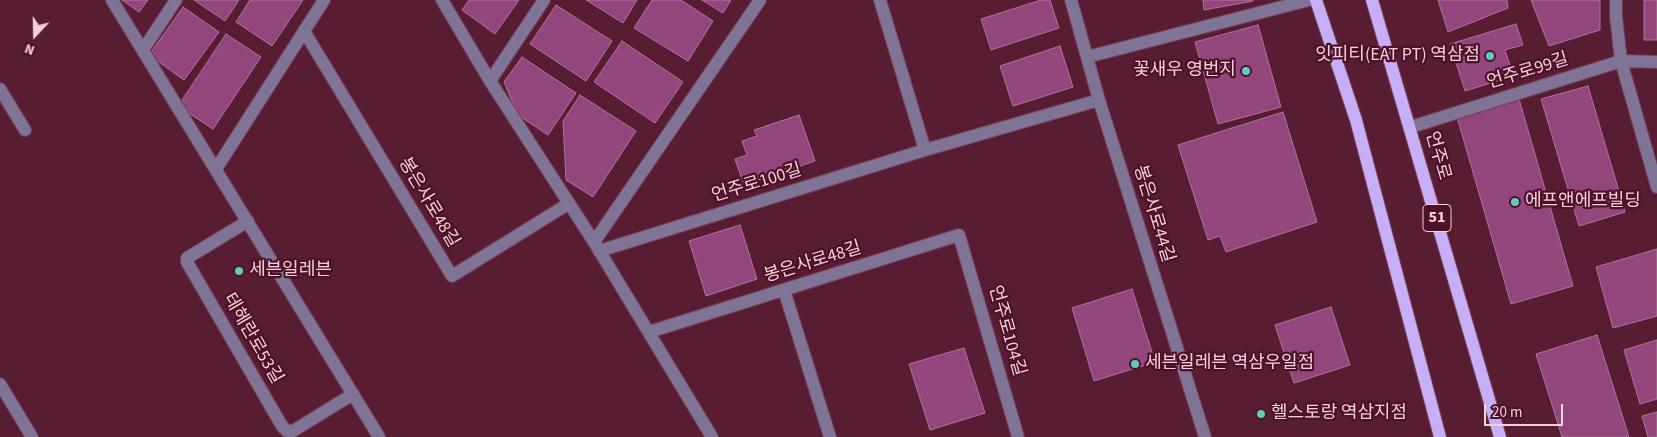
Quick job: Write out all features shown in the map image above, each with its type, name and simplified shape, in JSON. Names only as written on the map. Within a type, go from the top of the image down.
[{"type":"main road","points":[[1316,0],[1356,120],[1440,437]]},
{"type":"main road","name":"언주로","points":[[1372,0],[1411,127],[1500,437]]},
{"type":"street","points":[[112,0],[379,437]]},
{"type":"street","points":[[143,50],[176,0]]},
{"type":"street","points":[[216,169],[324,0]]},
{"type":"street","points":[[442,0],[490,80],[596,246],[712,437]]},
{"type":"street","points":[[490,80],[544,0]]},
{"type":"street","points":[[596,246],[760,0]]},
{"type":"street","points":[[880,0],[925,150]]},
{"type":"street","name":"봉은사로44길","points":[[1071,0],[1099,100],[1205,437]]},
{"type":"street","points":[[1087,57],[1309,0]]},
{"type":"street","points":[[1616,0],[1621,61],[1657,187]]},
{"type":"street","name":"봉은사로48길","points":[[304,31],[452,276],[568,204]]},
{"type":"street","name":"언주로99길","points":[[1411,127],[1621,61],[1657,62]]},
{"type":"street","points":[[0,89],[25,130]]},
{"type":"street","name":"언주로100길","points":[[596,246],[1099,100]]},
{"type":"street","name":"테헤란로53길","points":[[248,221],[187,258],[187,262],[282,426],[287,431],[294,432],[353,394]]},
{"type":"street","name":"봉은사로48길","points":[[649,332],[959,235]]},
{"type":"street","name":"언주로104길","points":[[959,235],[1018,437]]},
{"type":"street","points":[[784,290],[830,437]]},
{"type":"street","points":[[0,384],[32,437]]},
{"type":"building","points":[[122,0],[148,0],[139,12]]},
{"type":"building","points":[[194,0],[239,0],[225,21]]},
{"type":"building","points":[[250,0],[303,0],[272,46],[236,22]]},
{"type":"building","points":[[469,0],[519,0],[495,34],[462,10]]},
{"type":"building","points":[[586,0],[637,0],[623,23]]},
{"type":"building","points":[[652,0],[681,0],[713,21],[688,61],[634,28]]},
{"type":"building","points":[[702,0],[731,0],[723,13]]},
{"type":"building","points":[[1041,0],[1050,0],[1059,28],[991,50],[981,19]]},
{"type":"building","points":[[1203,0],[1253,0],[1253,1],[1204,10]]},
{"type":"building","points":[[1438,0],[1507,0],[1508,8],[1448,32]]},
{"type":"building","points":[[1531,0],[1600,0],[1600,30],[1549,46]]},
{"type":"building","points":[[1644,0],[1657,0],[1657,40],[1644,40]]},
{"type":"building","points":[[556,5],[612,41],[586,81],[530,44]]},
{"type":"building","points":[[183,7],[219,32],[184,80],[149,55]]},
{"type":"building","points":[[1516,24],[1523,45],[1505,50],[1513,76],[1465,91],[1450,44]]},
{"type":"building","points":[[1258,25],[1281,107],[1218,124],[1195,42]]},
{"type":"building","points":[[226,34],[261,57],[213,129],[178,106]]},
{"type":"building","points":[[622,41],[683,82],[655,123],[594,82]]},
{"type":"building","points":[[1060,46],[1073,87],[1013,106],[1000,66]]},
{"type":"building","points":[[522,57],[576,93],[548,135],[518,115],[504,82]]},
{"type":"building","points":[[1588,86],[1625,212],[1579,226],[1541,99]]},
{"type":"building","points":[[580,95],[636,131],[593,197],[566,180],[563,121]]},
{"type":"building","name":"에프앤에프빌딩","points":[[1519,99],[1573,286],[1511,304],[1457,117]]},
{"type":"building","points":[[1283,112],[1317,222],[1226,252],[1220,236],[1208,240],[1178,145]]},
{"type":"building","points":[[799,115],[815,161],[744,185],[735,159],[747,155],[742,141],[757,136],[754,130]]},
{"type":"building","points":[[740,225],[757,279],[706,296],[689,241]]},
{"type":"building","points":[[1657,249],[1657,316],[1613,328],[1596,267]]},
{"type":"building","points":[[1132,289],[1155,362],[1094,381],[1072,308]]},
{"type":"building","points":[[1331,307],[1350,365],[1294,383],[1275,325]]},
{"type":"building","points":[[1597,335],[1629,437],[1562,437],[1536,354]]},
{"type":"building","points":[[1657,340],[1657,399],[1640,404],[1624,350]]},
{"type":"building","points":[[964,348],[985,413],[930,430],[909,364]]},
{"type":"building","points":[[1657,412],[1657,437],[1648,437],[1642,416]]},
{"type":"place","name":"잇피티(EAT PT) 역삼점","points":[[1490,56]]},
{"type":"place","name":"꽃새우 영번지","points":[[1246,71]]},
{"type":"place","name":"에프앤에프빌딩","points":[[1515,202]]},
{"type":"place","name":"세븐일레븐","points":[[239,271]]},
{"type":"place","name":"세븐일레븐 역삼우일점","points":[[1135,364]]},
{"type":"place","name":"헬스토랑 역삼지점","points":[[1261,414]]}]
